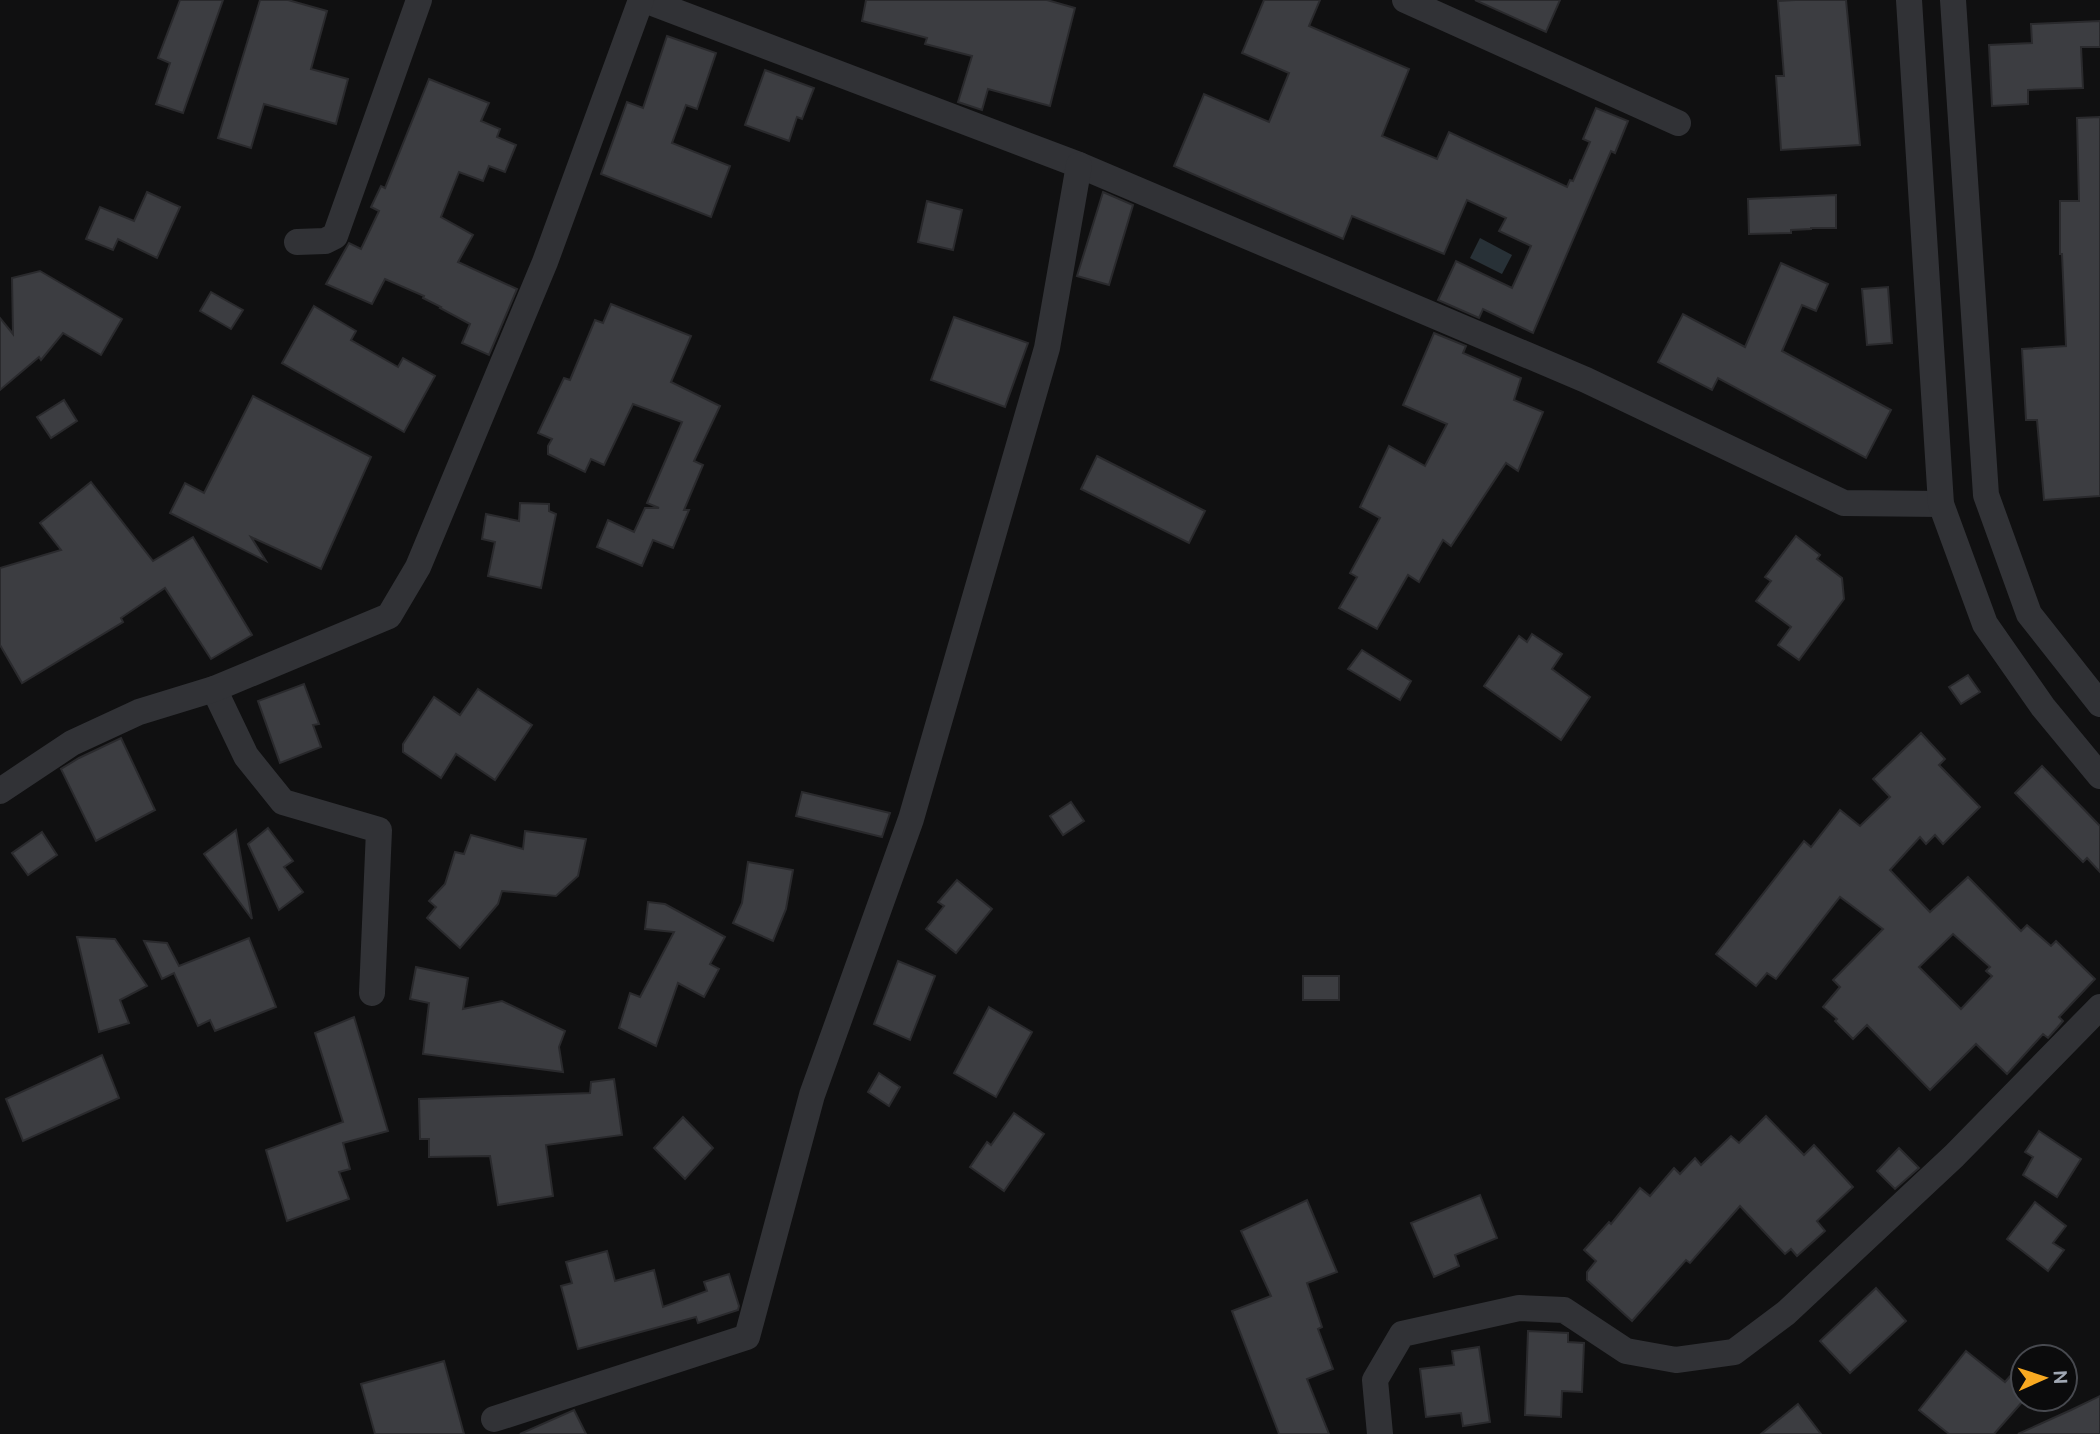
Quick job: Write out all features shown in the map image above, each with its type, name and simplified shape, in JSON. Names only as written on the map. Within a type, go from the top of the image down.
[{"type":"street","points":[[297,242],[325,242],[335,236],[419,0]]},
{"type":"street","points":[[0,791],[72,743],[139,712],[214,689],[389,616],[418,567],[545,262],[643,0],[1079,165],[1586,380],[1844,503],[1941,504]]},
{"type":"street","points":[[1405,0],[1678,123]]},
{"type":"street","points":[[1909,0],[1941,504],[1985,624],[2043,707],[2100,776]]},
{"type":"street","points":[[1953,0],[1986,495],[2029,614],[2100,704]]},
{"type":"street","points":[[495,1419],[747,1337],[812,1095],[911,819],[1047,348],[1079,165]]},
{"type":"street","points":[[214,689],[246,756],[283,802],[379,830],[372,993]]},
{"type":"street","points":[[1380,1434],[1375,1380],[1402,1334],[1519,1308],[1564,1310],[1626,1351],[1676,1360],[1734,1352],[1786,1313],[1945,1165],[2100,1007]]},
{"type":"shaded area","points":[[1480,238],[1512,255],[1502,274],[1470,258]]},
{"type":"building","points":[[180,0],[223,0],[183,113],[156,104],[170,63],[158,58]]},
{"type":"building","points":[[260,0],[288,0],[327,11],[311,69],[348,79],[336,124],[264,104],[251,148],[218,138]]},
{"type":"building","points":[[866,0],[1047,0],[1075,8],[1050,106],[988,89],[982,110],[958,102],[972,56],[925,44],[927,38],[862,21]]},
{"type":"building","points":[[1264,0],[1320,0],[1309,26],[1409,69],[1382,136],[1437,159],[1449,132],[1567,187],[1570,180],[1573,181],[1590,142],[1583,139],[1596,108],[1628,121],[1615,153],[1611,151],[1533,333],[1483,309],[1479,318],[1438,300],[1456,261],[1512,288],[1531,246],[1499,231],[1506,218],[1467,200],[1444,254],[1352,216],[1343,239],[1174,166],[1204,94],[1269,122],[1289,73],[1242,53]]},
{"type":"building","points":[[1475,0],[1560,0],[1546,32]]},
{"type":"building","points":[[1846,0],[1860,145],[1781,150],[1776,76],[1784,76],[1778,1]]},
{"type":"building","points":[[2100,21],[2100,47],[2081,47],[2083,88],[2028,90],[2028,104],[1992,106],[1989,45],[2032,43],[2031,24]]},
{"type":"building","points":[[667,36],[716,53],[697,109],[686,105],[672,143],[730,166],[711,217],[601,174],[627,102],[643,108]]},
{"type":"building","points":[[765,70],[814,88],[802,119],[797,117],[789,141],[745,125]]},
{"type":"building","points":[[429,79],[489,103],[481,121],[500,129],[497,137],[516,145],[505,172],[489,166],[483,181],[459,172],[441,217],[473,235],[458,262],[517,289],[489,355],[462,343],[470,324],[423,298],[424,296],[385,279],[372,304],[326,284],[349,243],[361,249],[379,211],[371,207],[381,186],[385,188]]},
{"type":"building","points":[[2100,117],[2100,496],[2044,500],[2037,420],[2026,420],[2022,349],[2066,346],[2060,254],[2060,201],[2079,201],[2077,118]]},
{"type":"building","points":[[147,192],[180,207],[157,258],[118,239],[113,250],[86,239],[100,207],[134,221]]},
{"type":"building","points":[[1103,192],[1133,205],[1109,285],[1077,276]]},
{"type":"building","points":[[1836,195],[1836,228],[1749,234],[1748,199]]},
{"type":"building","points":[[927,201],[962,210],[953,250],[918,242]]},
{"type":"building","points":[[1781,263],[1828,284],[1816,311],[1802,305],[1782,351],[1891,410],[1866,458],[1718,378],[1712,390],[1658,362],[1683,314],[1745,347]]},
{"type":"building","points":[[40,271],[122,319],[101,355],[63,333],[41,360],[39,357],[0,390],[0,318],[13,334],[12,278]]},
{"type":"building","points":[[1888,287],[1892,343],[1867,345],[1862,289]]},
{"type":"building","points":[[211,292],[243,310],[231,329],[200,311]]},
{"type":"building","points":[[611,304],[691,336],[671,382],[720,406],[694,461],[703,465],[684,510],[689,510],[673,548],[653,540],[642,566],[597,547],[608,520],[634,532],[645,508],[659,508],[647,503],[682,422],[633,404],[604,465],[591,459],[585,472],[548,454],[552,439],[538,433],[564,378],[570,380],[595,320],[603,323]]},
{"type":"building","points":[[314,306],[356,331],[351,340],[398,367],[403,358],[435,376],[404,432],[282,363]]},
{"type":"building","points":[[954,317],[1028,343],[1005,407],[931,380]]},
{"type":"building","points":[[1434,333],[1466,346],[1463,353],[1521,378],[1514,400],[1543,412],[1518,471],[1506,463],[1451,546],[1443,540],[1419,582],[1408,575],[1377,629],[1339,608],[1357,577],[1350,573],[1380,518],[1360,507],[1389,446],[1425,466],[1447,424],[1403,405]]},
{"type":"building","points":[[253,396],[371,457],[321,569],[251,537],[266,561],[170,513],[185,483],[204,493]]},
{"type":"building","points":[[64,400],[77,421],[51,438],[37,417]]},
{"type":"building","points":[[1097,456],[1205,511],[1189,543],[1081,489]]},
{"type":"building","points":[[91,482],[153,561],[193,537],[252,635],[211,659],[165,588],[121,618],[123,622],[22,683],[0,645],[0,568],[61,550],[40,523]]},
{"type":"building","points":[[520,503],[549,504],[549,511],[556,514],[541,588],[488,576],[495,542],[482,539],[486,514],[519,521]]},
{"type":"building","points":[[1796,536],[1820,555],[1817,559],[1842,578],[1844,599],[1799,660],[1778,645],[1791,627],[1756,601],[1771,581],[1765,577]]},
{"type":"building","points":[[1532,634],[1562,654],[1552,669],[1590,697],[1561,740],[1484,686],[1519,636],[1527,642]]},
{"type":"building","points":[[1362,650],[1411,681],[1400,700],[1348,669]]},
{"type":"building","points":[[1968,675],[1980,692],[1961,704],[1949,687]]},
{"type":"building","points":[[304,684],[319,724],[313,725],[321,747],[280,763],[258,701]]},
{"type":"building","points":[[478,689],[532,725],[495,780],[456,754],[441,778],[403,752],[403,744],[434,697],[460,715]]},
{"type":"building","points":[[1921,733],[1945,759],[1939,765],[1980,807],[1943,844],[1935,835],[1926,844],[1920,837],[1890,870],[1930,912],[1968,877],[2021,931],[2027,925],[2051,946],[2056,941],[2095,979],[2059,1017],[2063,1021],[2048,1038],[2043,1034],[2007,1074],[1976,1044],[1930,1090],[1867,1025],[1853,1039],[1835,1021],[1837,1019],[1823,1007],[1840,987],[1833,980],[1883,929],[1840,897],[1776,979],[1767,973],[1756,986],[1716,954],[1804,841],[1811,847],[1840,810],[1860,826],[1890,797],[1873,779]],"holes":[[[1953,934],[1990,967],[1986,971],[1992,976],[1961,1009],[1919,967]]]},
{"type":"building","points":[[121,738],[155,810],[96,841],[61,769]]},
{"type":"building","points":[[2042,766],[2100,826],[2100,872],[2087,858],[2083,862],[2015,793]]},
{"type":"building","points":[[802,792],[890,813],[882,837],[796,816]]},
{"type":"building","points":[[1071,802],[1084,821],[1063,835],[1050,816]]},
{"type":"building","points":[[268,828],[293,861],[284,867],[303,892],[279,910],[248,844]]},
{"type":"building","points":[[236,830],[252,919],[204,854]]},
{"type":"building","points":[[525,831],[586,839],[578,876],[556,896],[502,891],[498,904],[460,948],[427,918],[436,907],[429,901],[445,884],[455,852],[464,854],[471,835],[523,849]]},
{"type":"building","points":[[42,832],[57,855],[28,875],[12,853]]},
{"type":"building","points":[[748,862],[793,870],[786,909],[773,941],[733,923],[742,903]]},
{"type":"building","points":[[957,880],[992,909],[956,953],[926,929],[944,906],[938,902]]},
{"type":"building","points":[[648,902],[665,904],[725,937],[710,964],[719,969],[704,997],[678,983],[656,1046],[619,1028],[630,993],[640,997],[674,932],[645,929]]},
{"type":"building","points":[[77,937],[115,939],[147,986],[120,1000],[129,1023],[99,1032]]},
{"type":"building","points":[[249,938],[276,1007],[215,1031],[210,1020],[198,1026],[174,973],[162,979],[144,941],[167,943],[179,966]]},
{"type":"building","points":[[898,961],[935,976],[910,1040],[874,1024]]},
{"type":"building","points":[[416,967],[468,978],[463,1009],[502,1001],[565,1031],[559,1047],[563,1072],[423,1054],[429,1003],[410,999]]},
{"type":"building","points":[[1303,976],[1339,976],[1339,1000],[1303,1000]]},
{"type":"building","points":[[989,1007],[1032,1032],[996,1097],[954,1073]]},
{"type":"building","points":[[354,1017],[388,1131],[343,1143],[350,1169],[339,1172],[349,1199],[287,1221],[266,1150],[343,1122],[315,1033]]},
{"type":"building","points":[[102,1055],[119,1098],[23,1141],[6,1099]]},
{"type":"building","points":[[879,1073],[900,1087],[889,1106],[868,1092]]},
{"type":"building","points":[[614,1079],[622,1135],[546,1145],[553,1196],[498,1205],[490,1156],[429,1157],[429,1139],[420,1139],[419,1099],[590,1093],[591,1082]]},
{"type":"building","points":[[1014,1113],[1044,1134],[1004,1191],[970,1167],[987,1142],[991,1145]]},
{"type":"building","points":[[1766,1116],[1804,1155],[1814,1145],[1853,1187],[1817,1221],[1825,1231],[1797,1256],[1791,1249],[1785,1254],[1740,1206],[1690,1263],[1686,1260],[1632,1321],[1587,1280],[1587,1272],[1596,1261],[1584,1250],[1609,1222],[1611,1224],[1640,1188],[1650,1196],[1674,1168],[1680,1174],[1695,1158],[1701,1165],[1731,1136],[1739,1143]]},
{"type":"building","points":[[683,1117],[713,1148],[685,1179],[654,1148]]},
{"type":"building","points":[[2039,1131],[2081,1159],[2057,1197],[2023,1175],[2033,1157],[2025,1152]]},
{"type":"building","points":[[1899,1148],[1919,1168],[1895,1189],[1877,1171]]},
{"type":"building","points":[[1480,1195],[1497,1238],[1455,1255],[1459,1266],[1434,1277],[1411,1223]]},
{"type":"building","points":[[1307,1200],[1337,1272],[1307,1283],[1322,1327],[1318,1329],[1333,1369],[1307,1379],[1329,1434],[1279,1434],[1232,1311],[1271,1296],[1241,1231]]},
{"type":"building","points":[[2035,1202],[2066,1226],[2053,1243],[2064,1250],[2048,1271],[2007,1239]]},
{"type":"building","points":[[607,1251],[615,1281],[654,1270],[663,1307],[707,1291],[704,1282],[729,1274],[738,1310],[698,1323],[696,1317],[578,1349],[561,1286],[572,1283],[566,1262]]},
{"type":"building","points":[[1876,1288],[1906,1321],[1850,1373],[1820,1341]]},
{"type":"building","points":[[1528,1331],[1568,1333],[1568,1342],[1584,1343],[1582,1392],[1562,1391],[1561,1417],[1525,1415]]},
{"type":"building","points":[[1479,1347],[1490,1422],[1463,1426],[1461,1413],[1426,1417],[1420,1369],[1454,1365],[1452,1351]]},
{"type":"building","points":[[1966,1351],[2005,1382],[2009,1377],[2009,1413],[2012,1413],[1994,1434],[1949,1434],[1919,1410]]},
{"type":"building","points":[[444,1361],[464,1434],[375,1434],[361,1384]]},
{"type":"building","points":[[2100,1396],[2100,1434],[2018,1434],[2064,1413],[2079,1413],[2079,1406]]},
{"type":"building","points":[[1798,1404],[1821,1434],[1761,1434]]},
{"type":"building","points":[[574,1410],[586,1434],[520,1434]]}]
